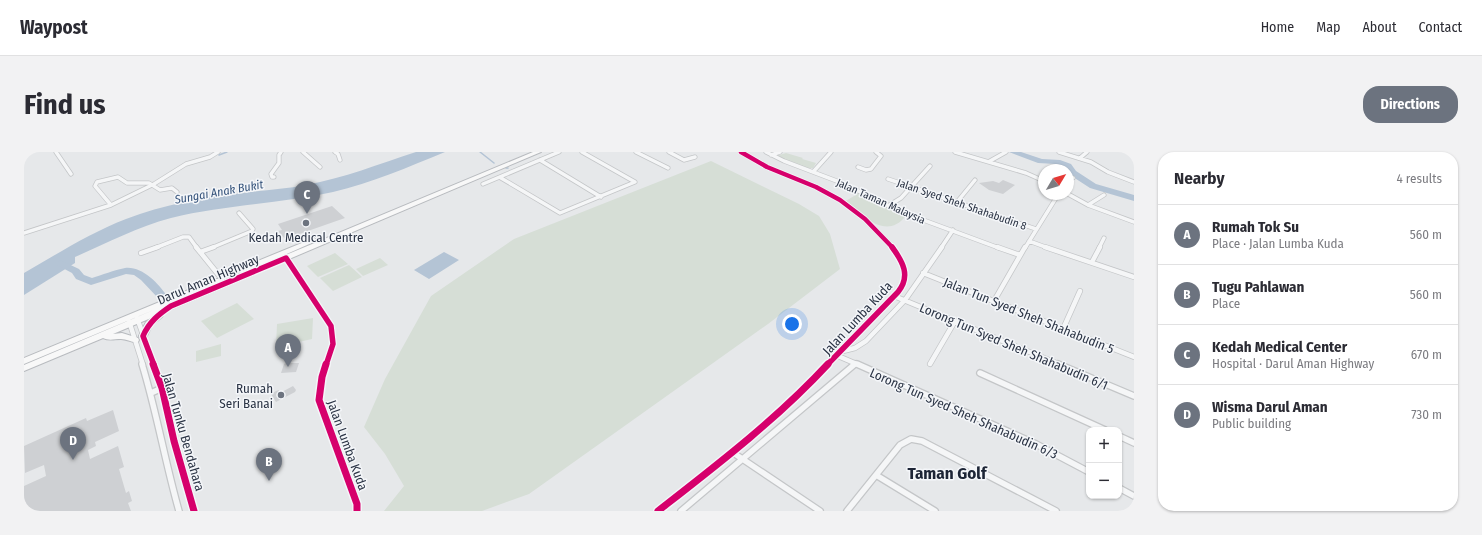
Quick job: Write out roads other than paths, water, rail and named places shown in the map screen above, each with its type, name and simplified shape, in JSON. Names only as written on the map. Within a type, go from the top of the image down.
[{"type":"highway","name":"Darul Aman Highway","points":[[24,368],[56,352],[222,279],[402,203],[529,152]]},
{"type":"highway","name":"Darul Aman Highway","points":[[24,361],[96,339],[133,319],[171,306],[538,152]]},
{"type":"highway","points":[[402,203],[417,202],[425,194]]},
{"type":"highway","points":[[143,336],[149,324],[171,306]]},
{"type":"highway","points":[[96,339],[122,336],[135,340]]},
{"type":"street","points":[[56,152],[71,174]]},
{"type":"street","points":[[24,233],[111,205],[154,184],[186,164],[207,158],[218,152]]},
{"type":"street","points":[[274,177],[272,177],[271,174],[280,164],[279,155],[281,152]]},
{"type":"street","points":[[303,152],[320,167]]},
{"type":"street","points":[[335,152],[338,154],[340,160]]},
{"type":"street","points":[[482,184],[501,178],[559,152]]},
{"type":"street","points":[[501,178],[558,213],[562,213],[634,182],[582,152]]},
{"type":"street","points":[[636,152],[668,168]]},
{"type":"street","points":[[668,152],[686,160],[695,157]]},
{"type":"street","name":"Jalan Lumba Kuda","points":[[658,511],[732,452],[796,398],[843,351],[904,284],[905,270],[894,248],[872,224],[830,194],[769,168],[744,152]]},
{"type":"street","name":"Jalan Taman Malaysia","points":[[766,152],[842,183],[888,206],[1020,254]]},
{"type":"street","points":[[771,155],[780,152]]},
{"type":"street","points":[[813,172],[831,152]]},
{"type":"street","points":[[858,167],[866,170],[871,169],[881,156],[876,152]]},
{"type":"street","points":[[955,152],[990,161],[1038,177]]},
{"type":"street","points":[[990,161],[1006,152]]},
{"type":"street","points":[[1059,152],[1080,158],[1134,182]]},
{"type":"street","points":[[1080,158],[1087,152]]},
{"type":"street","points":[[540,160],[601,197]]},
{"type":"street","points":[[888,206],[898,200],[912,187],[930,166]]},
{"type":"street","points":[[111,205],[95,186],[97,182],[118,177],[128,184],[154,184],[160,190],[172,188],[177,192]]},
{"type":"street","name":"Jalan Syed Sheh Shahabudin 8","points":[[888,179],[1036,229]]},
{"type":"street","points":[[957,202],[975,180]]},
{"type":"street","points":[[1088,205],[1104,195]]},
{"type":"street","points":[[1074,197],[1088,205],[1134,222]]},
{"type":"street","points":[[994,301],[1020,254],[1055,200]]},
{"type":"street","points":[[200,252],[252,231],[253,229],[239,213]]},
{"type":"street","points":[[843,351],[855,348],[866,341],[905,300],[953,230]]},
{"type":"street","points":[[141,253],[189,237],[222,279]]},
{"type":"street","points":[[1092,262],[1104,238]]},
{"type":"street","points":[[1029,241],[1134,277]]},
{"type":"street","name":"Jalan Lumba Kuda","points":[[286,258],[331,326],[333,344],[322,377],[319,400],[357,504],[357,511]]},
{"type":"street","name":"Jalan Tun Syed Sheh Shahabudin 5","points":[[923,273],[1134,356]]},
{"type":"street","points":[[1063,328],[1080,291]]},
{"type":"street","name":"Lorong Tun Syed Sheh Shahabudin 6/1","points":[[894,296],[1134,396]]},
{"type":"street","name":"Jalan Tunku Bendahara","points":[[133,319],[143,336],[162,388],[174,441],[194,511]]},
{"type":"street","name":"Jalan Tunku Bendahara","points":[[133,319],[135,340],[151,393],[170,479],[179,511]]},
{"type":"street","points":[[930,364],[955,321]]},
{"type":"street","name":"Lorong Tun Syed Sheh Shahabudin 6/3","points":[[838,356],[1029,440],[1086,470]]},
{"type":"street","points":[[681,511],[855,364]]},
{"type":"street","points":[[980,373],[1098,427]]},
{"type":"street","points":[[151,393],[162,388]]},
{"type":"street","points":[[1122,437],[1134,443]]},
{"type":"street","points":[[847,511],[903,442],[916,439],[1056,511]]},
{"type":"street","points":[[732,452],[820,511]]},
{"type":"street","points":[[876,475],[935,511]]},
{"type":"street","points":[[1122,490],[1134,496]]},
{"type":"water","points":[[416,152],[445,152],[376,179],[333,192],[211,210],[171,218],[146,226],[75,257],[75,263],[24,295],[24,273],[87,237],[126,219],[198,199],[290,188],[334,179]]},
{"type":"water","points":[[444,252],[459,260],[429,279],[414,270]]},
{"type":"waterway","points":[[219,155],[227,152]]},
{"type":"waterway","points":[[480,152],[494,163]]},
{"type":"waterway","points":[[1013,152],[1041,161],[1057,162],[1068,166],[1073,173],[1093,186],[1134,198]]},
{"type":"waterway","points":[[60,263],[76,271],[80,277],[91,282],[126,271],[137,273],[145,278],[162,296]]},
{"type":"place","name":"Kedah Medical Center","points":[[307,214]]},
{"type":"place","name":"Kedah Medical Centre","points":[[306,223]]},
{"type":"place","name":"Rumah Tok Su","points":[[288,367]]},
{"type":"place","name":"Rumah Seri Banai","points":[[281,395]]},
{"type":"place","name":"Wisma Darul Aman","points":[[73,460]]},
{"type":"place","name":"Tugu Pahlawan","points":[[269,481]]},
{"type":"district","name":"Taman Golf","points":[[947,473]]},
{"type":"water label","name":"Sungai Anak Bukit","points":[[219,192]]}]
